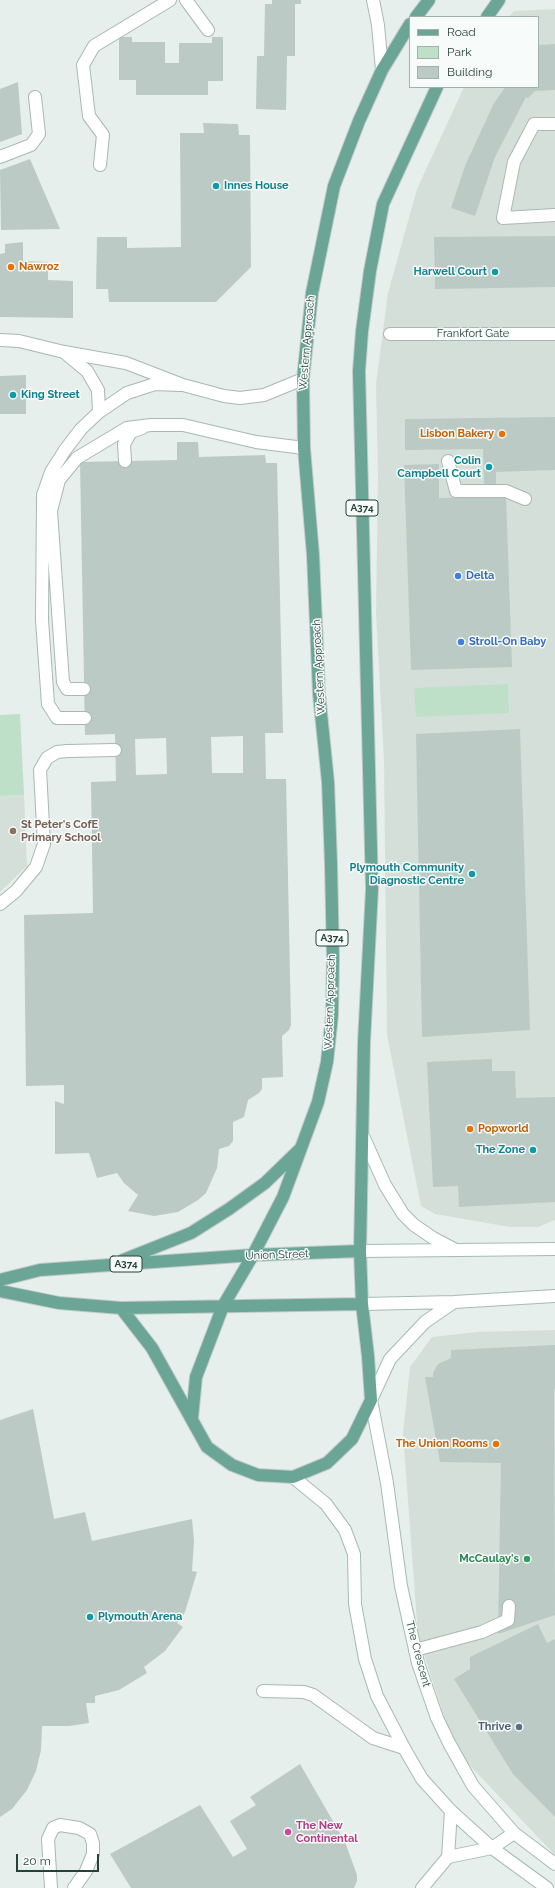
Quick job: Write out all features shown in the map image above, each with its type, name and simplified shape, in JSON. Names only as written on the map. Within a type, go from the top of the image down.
[{"type":"main road","points":[[417,16],[429,0]]},
{"type":"main road","points":[[487,16],[499,0]]},
{"type":"main road","name":"Western Approach","points":[[223,1306],[253,1255],[283,1197],[318,1102],[327,1062],[332,1015],[333,959],[328,782],[319,694],[313,555],[304,448],[302,379],[312,293],[334,186],[359,121],[382,70],[409,26]]},
{"type":"main road","name":"A374","points":[[362,1304],[360,1251],[364,1138],[364,1042],[372,889],[360,427],[362,331],[370,271],[383,204],[437,88]]},
{"type":"main road","points":[[96,1266],[125,1259],[191,1233],[229,1209],[265,1183],[303,1145]]},
{"type":"main road","name":"Union Street","points":[[0,1280],[40,1270],[253,1255],[360,1251]]},
{"type":"main road","points":[[0,1291],[59,1303],[121,1308],[362,1304]]},
{"type":"main road","name":"The Crescent","points":[[192,1418],[207,1447],[232,1465],[258,1475],[293,1477],[327,1463],[352,1439],[371,1400],[362,1304]]},
{"type":"main road","name":"A374","points":[[192,1418],[196,1377],[223,1306]]},
{"type":"main road","name":"A374","points":[[121,1308],[152,1348],[192,1418]]},
{"type":"street","points":[[100,165],[103,135],[89,116],[83,65],[94,46],[170,0]]},
{"type":"street","points":[[186,0],[208,30]]},
{"type":"street","points":[[373,0],[378,25],[382,70]]},
{"type":"street","points":[[0,157],[31,145],[39,134],[34,97]]},
{"type":"street","points":[[555,124],[534,124],[514,162],[502,218],[555,215]]},
{"type":"street","name":"Frankfort Gate","points":[[390,334],[555,334]]},
{"type":"street","points":[[0,340],[19,341],[64,352],[126,363],[183,385],[224,396],[240,398],[264,395],[302,379]]},
{"type":"street","points":[[64,352],[87,371],[98,390],[99,412]]},
{"type":"street","points":[[85,718],[57,718],[48,704],[42,620],[41,523],[43,496],[50,472],[81,429],[99,412],[127,393],[155,384],[183,385]]},
{"type":"street","points":[[84,690],[67,690],[63,682],[51,511],[58,480],[77,458],[127,428],[150,425],[184,425],[256,442],[304,448]]},
{"type":"street","points":[[125,461],[124,444],[131,432],[150,425]]},
{"type":"street","points":[[448,461],[456,491],[506,491],[525,499]]},
{"type":"street","points":[[0,904],[16,891],[36,867],[44,844],[40,770],[47,758],[57,752],[115,750]]},
{"type":"street","points":[[364,1138],[385,1185],[403,1214],[414,1225],[432,1238],[454,1249]]},
{"type":"street","name":"Union Street","points":[[360,1251],[555,1248]]},
{"type":"street","points":[[362,1304],[454,1302],[555,1296]]},
{"type":"street","points":[[371,1400],[394,1355],[425,1322],[454,1302]]},
{"type":"street","name":"The Crescent","points":[[371,1400],[387,1482],[401,1586],[415,1650],[434,1711],[449,1743],[473,1786],[514,1833],[555,1864]]},
{"type":"street","points":[[293,1477],[326,1504],[345,1530],[354,1554],[355,1604],[364,1659],[377,1696],[422,1779],[451,1811],[492,1848],[547,1888]]},
{"type":"street","points":[[415,1650],[482,1632],[508,1620],[509,1606]]},
{"type":"street","points":[[263,1691],[304,1692],[314,1695],[373,1738],[404,1748]]},
{"type":"street","points":[[422,1888],[448,1857],[451,1811]]},
{"type":"street","points":[[52,1888],[48,1839],[54,1828],[60,1826],[79,1828],[90,1834],[93,1843],[93,1854],[86,1871],[74,1888]]},
{"type":"street","points":[[448,1857],[492,1848],[514,1833]]},
{"type":"shaded area","points":[[555,9],[555,1220],[538,1227],[510,1227],[435,1214],[421,1206],[387,1035],[384,761],[376,613],[378,477],[376,384],[388,293],[417,189],[464,88],[539,88],[539,16],[510,16],[514,11]]},
{"type":"shaded area","name":"St Peter's CofE Primary School","points":[[24,795],[27,866],[0,892],[0,796]]},
{"type":"shaded area","points":[[555,1330],[555,1855],[455,1750],[418,1636],[403,1433],[410,1367],[432,1337],[477,1332]]},
{"type":"green space","points":[[508,684],[509,713],[416,717],[414,688]]},
{"type":"green space","points":[[20,714],[24,795],[0,796],[0,715]]},
{"type":"building","points":[[272,0],[301,0],[301,4],[295,4],[295,56],[287,56],[286,110],[256,109],[257,56],[264,56],[265,4],[272,4]]},
{"type":"building","points":[[119,37],[132,37],[132,42],[165,42],[165,63],[179,63],[179,43],[212,43],[212,37],[223,37],[223,81],[208,81],[208,95],[136,95],[136,80],[119,80]]},
{"type":"building","points":[[555,44],[555,90],[535,91],[528,98],[526,97],[495,157],[475,216],[451,208],[465,166],[493,105],[504,88],[539,88],[539,45]]},
{"type":"building","points":[[18,82],[22,134],[0,142],[0,89]]},
{"type":"building","name":"Innes House","points":[[203,123],[238,124],[239,135],[250,135],[251,267],[216,302],[109,302],[108,289],[96,289],[97,237],[127,237],[127,248],[181,247],[180,133],[204,133]]},
{"type":"building","points":[[30,159],[60,229],[1,230],[0,170]]},
{"type":"building","name":"Harwell Court","points":[[555,236],[555,287],[435,289],[434,237]]},
{"type":"building","points":[[23,242],[23,261],[48,262],[48,280],[73,281],[73,318],[0,317],[0,254],[5,253],[5,244]]},
{"type":"building","name":"King Street","points":[[26,375],[26,414],[0,414],[0,376]]},
{"type":"building","name":"Colin Campbell Court","points":[[555,417],[555,470],[496,472],[496,484],[484,484],[483,449],[405,450],[405,419]]},
{"type":"building","points":[[177,442],[198,442],[199,457],[265,455],[266,463],[277,463],[283,733],[265,733],[266,779],[286,779],[291,1025],[289,1030],[282,1036],[283,1077],[262,1078],[262,1089],[259,1093],[248,1100],[244,1117],[233,1122],[233,1141],[229,1146],[219,1149],[217,1168],[206,1193],[198,1200],[178,1212],[154,1216],[128,1211],[138,1195],[124,1183],[117,1173],[97,1178],[89,1153],[55,1154],[55,1101],[64,1104],[64,1085],[26,1086],[24,915],[93,913],[91,782],[116,781],[115,734],[85,735],[80,462],[177,460]],"holes":[[[243,736],[243,773],[212,773],[211,737]],[[166,738],[167,774],[136,775],[135,739]]]},
{"type":"building","points":[[439,464],[439,498],[506,496],[512,667],[411,670],[404,465]]},
{"type":"building","name":"Plymouth Community Diagnostic Centre","points":[[520,729],[530,1030],[422,1037],[416,734]]},
{"type":"building","name":"Popworld","points":[[492,1059],[492,1071],[515,1071],[516,1098],[555,1097],[555,1202],[459,1207],[458,1186],[433,1187],[427,1062]]},
{"type":"building","name":"The Union Rooms","points":[[555,1345],[555,1615],[498,1634],[501,1463],[440,1462],[425,1377],[433,1377],[433,1373],[438,1364],[451,1358],[451,1350]]},
{"type":"building","name":"Plymouth Arena","points":[[33,1409],[54,1519],[85,1512],[92,1541],[192,1519],[194,1541],[192,1571],[197,1572],[185,1612],[177,1623],[183,1627],[165,1651],[144,1667],[147,1673],[119,1690],[95,1696],[95,1703],[86,1703],[89,1723],[69,1726],[42,1726],[41,1750],[36,1771],[27,1790],[12,1809],[0,1817],[0,1420]]},
{"type":"building","name":"Thrive","points":[[538,1624],[547,1643],[555,1639],[555,1817],[513,1774],[454,1679],[470,1669],[470,1657]]},
{"type":"building","name":"The New Continental","points":[[300,1764],[345,1842],[357,1875],[357,1881],[354,1888],[131,1888],[110,1854],[200,1805],[233,1857],[247,1849],[230,1821],[256,1805],[250,1797]]},
{"type":"place","name":"Innes House","points":[[216,186]]},
{"type":"place","name":"Nawroz","points":[[11,267]]},
{"type":"place","name":"Harwell Court","points":[[495,272]]},
{"type":"place","name":"King Street","points":[[13,395]]},
{"type":"place","name":"Lisbon Bakery","points":[[502,434]]},
{"type":"place","name":"Colin Campbell Court","points":[[489,467]]},
{"type":"place","name":"Delta","points":[[458,576]]},
{"type":"place","name":"Stroll-On Baby","points":[[461,642]]},
{"type":"place","name":"St Peter's CofE Primary School","points":[[13,831]]},
{"type":"place","name":"Plymouth Community Diagnostic Centre","points":[[472,874]]},
{"type":"place","name":"Popworld","points":[[470,1129]]},
{"type":"place","name":"The Zone","points":[[533,1150]]},
{"type":"place","name":"The Union Rooms","points":[[496,1444]]},
{"type":"place","name":"McCaulay's","points":[[527,1559]]},
{"type":"place","name":"Plymouth Arena","points":[[90,1617]]},
{"type":"place","name":"Thrive","points":[[519,1727]]},
{"type":"place","name":"The New Continental","points":[[288,1832]]}]
